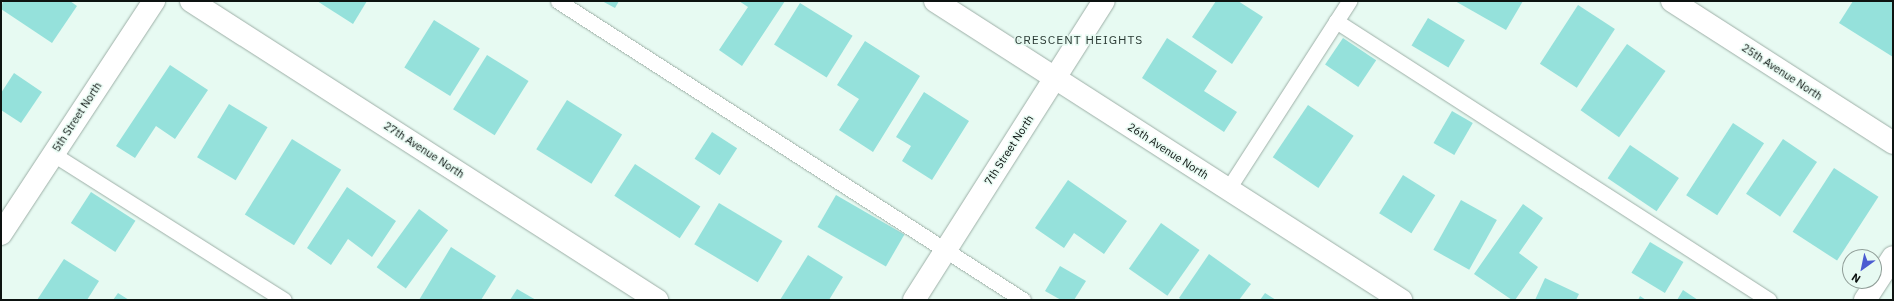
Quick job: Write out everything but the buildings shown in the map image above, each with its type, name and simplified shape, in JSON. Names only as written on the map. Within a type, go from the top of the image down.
[{"type":"street","name":"5th Street North","points":[[1,234],[154,1]]},
{"type":"street","name":"27th Avenue North","points":[[191,1],[657,300]]},
{"type":"street","name":"26th Avenue North","points":[[935,1],[1401,300]]},
{"type":"street","name":"7th Street North","points":[[914,300],[944,250],[1104,1]]},
{"type":"street","name":"25th Avenue North","points":[[1672,1],[1893,143]]},
{"type":"street","points":[[1865,300],[1893,257]]},
{"type":"lane","points":[[558,1],[1023,300]]},
{"type":"lane","points":[[1228,189],[1349,1]]},
{"type":"lane","points":[[1336,21],[1769,300]]},
{"type":"lane","points":[[53,154],[284,300]]},
{"type":"district","name":"CRESCENT HEIGHTS","points":[[1079,40]]}]
